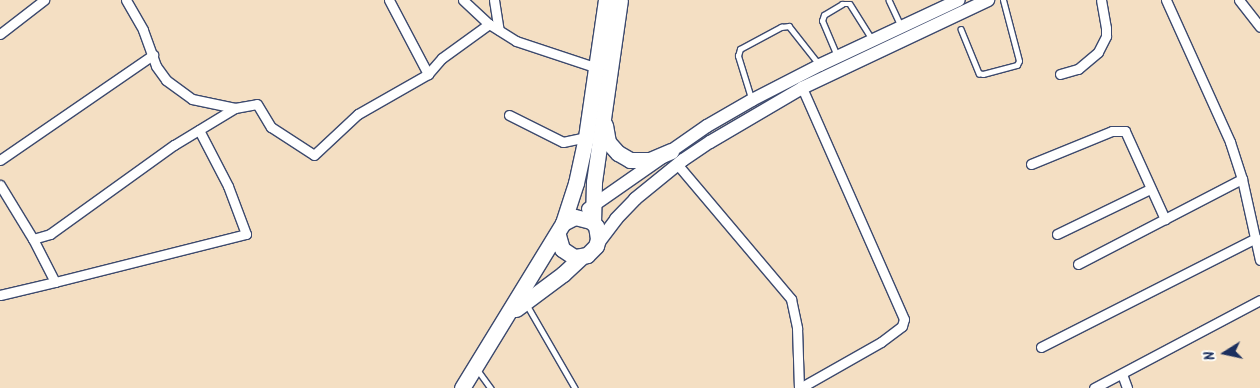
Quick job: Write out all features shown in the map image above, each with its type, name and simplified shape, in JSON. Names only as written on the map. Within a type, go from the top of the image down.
[{"type":"highway","points":[[606,0],[586,137],[576,183],[560,229],[562,249],[574,257],[587,255],[596,246],[597,232],[593,223],[593,206],[620,0]]},
{"type":"highway","points":[[606,105],[606,136],[618,153],[630,160],[644,161],[674,158]]},
{"type":"highway","points":[[462,388],[509,315],[560,229],[568,219],[578,217],[593,223]]},
{"type":"highway","points":[[509,315],[563,274],[581,257]]},
{"type":"main road","points":[[596,246],[616,219],[707,126],[752,100],[820,65],[959,0]]},
{"type":"main road","points":[[578,217],[626,185],[674,158],[710,142],[802,88],[957,19],[988,0]]},
{"type":"street","points":[[0,34],[44,0]]},
{"type":"street","points":[[126,0],[153,55],[156,66],[166,80],[192,99],[235,108]]},
{"type":"street","points":[[389,0],[428,74]]},
{"type":"street","points":[[463,0],[489,24],[516,41],[597,68]]},
{"type":"street","points":[[494,0],[499,30]]},
{"type":"street","points":[[1060,74],[1078,69],[1098,52],[1106,36],[1101,0]]},
{"type":"street","points":[[1166,0],[1230,142],[1242,179],[1260,260]]},
{"type":"street","points":[[1239,0],[1260,27]]},
{"type":"street","points":[[33,239],[50,234],[174,145],[235,108],[257,104],[271,127],[314,155],[358,114],[428,74],[442,58],[489,24]]},
{"type":"street","points":[[0,160],[153,55]]},
{"type":"street","points":[[674,158],[790,299],[798,328],[800,388],[881,342],[902,326],[904,319],[802,88]]},
{"type":"street","points":[[509,116],[563,142],[586,137]]},
{"type":"street","points":[[0,295],[246,234],[228,186],[199,130]]},
{"type":"street","points":[[1032,164],[1112,131],[1125,130],[1165,219]]},
{"type":"street","points":[[1078,264],[1242,179]]},
{"type":"street","points":[[0,185],[33,239],[55,282]]},
{"type":"street","points":[[1057,234],[1150,189]]},
{"type":"street","points":[[1041,348],[1256,238]]},
{"type":"street","points":[[1094,388],[1260,300]]},
{"type":"street","points":[[1122,374],[1128,388]]},
{"type":"lane","points":[[889,0],[901,27]]},
{"type":"lane","points":[[961,29],[979,73],[983,74],[1017,65],[1019,61],[1004,0]]},
{"type":"lane","points":[[837,57],[822,21],[824,14],[842,4],[850,4],[873,40]]},
{"type":"lane","points":[[752,100],[738,56],[740,49],[781,26],[789,26],[820,65]]},
{"type":"lane","points":[[526,302],[575,388]]},
{"type":"lane","points":[[475,367],[491,388]]}]
